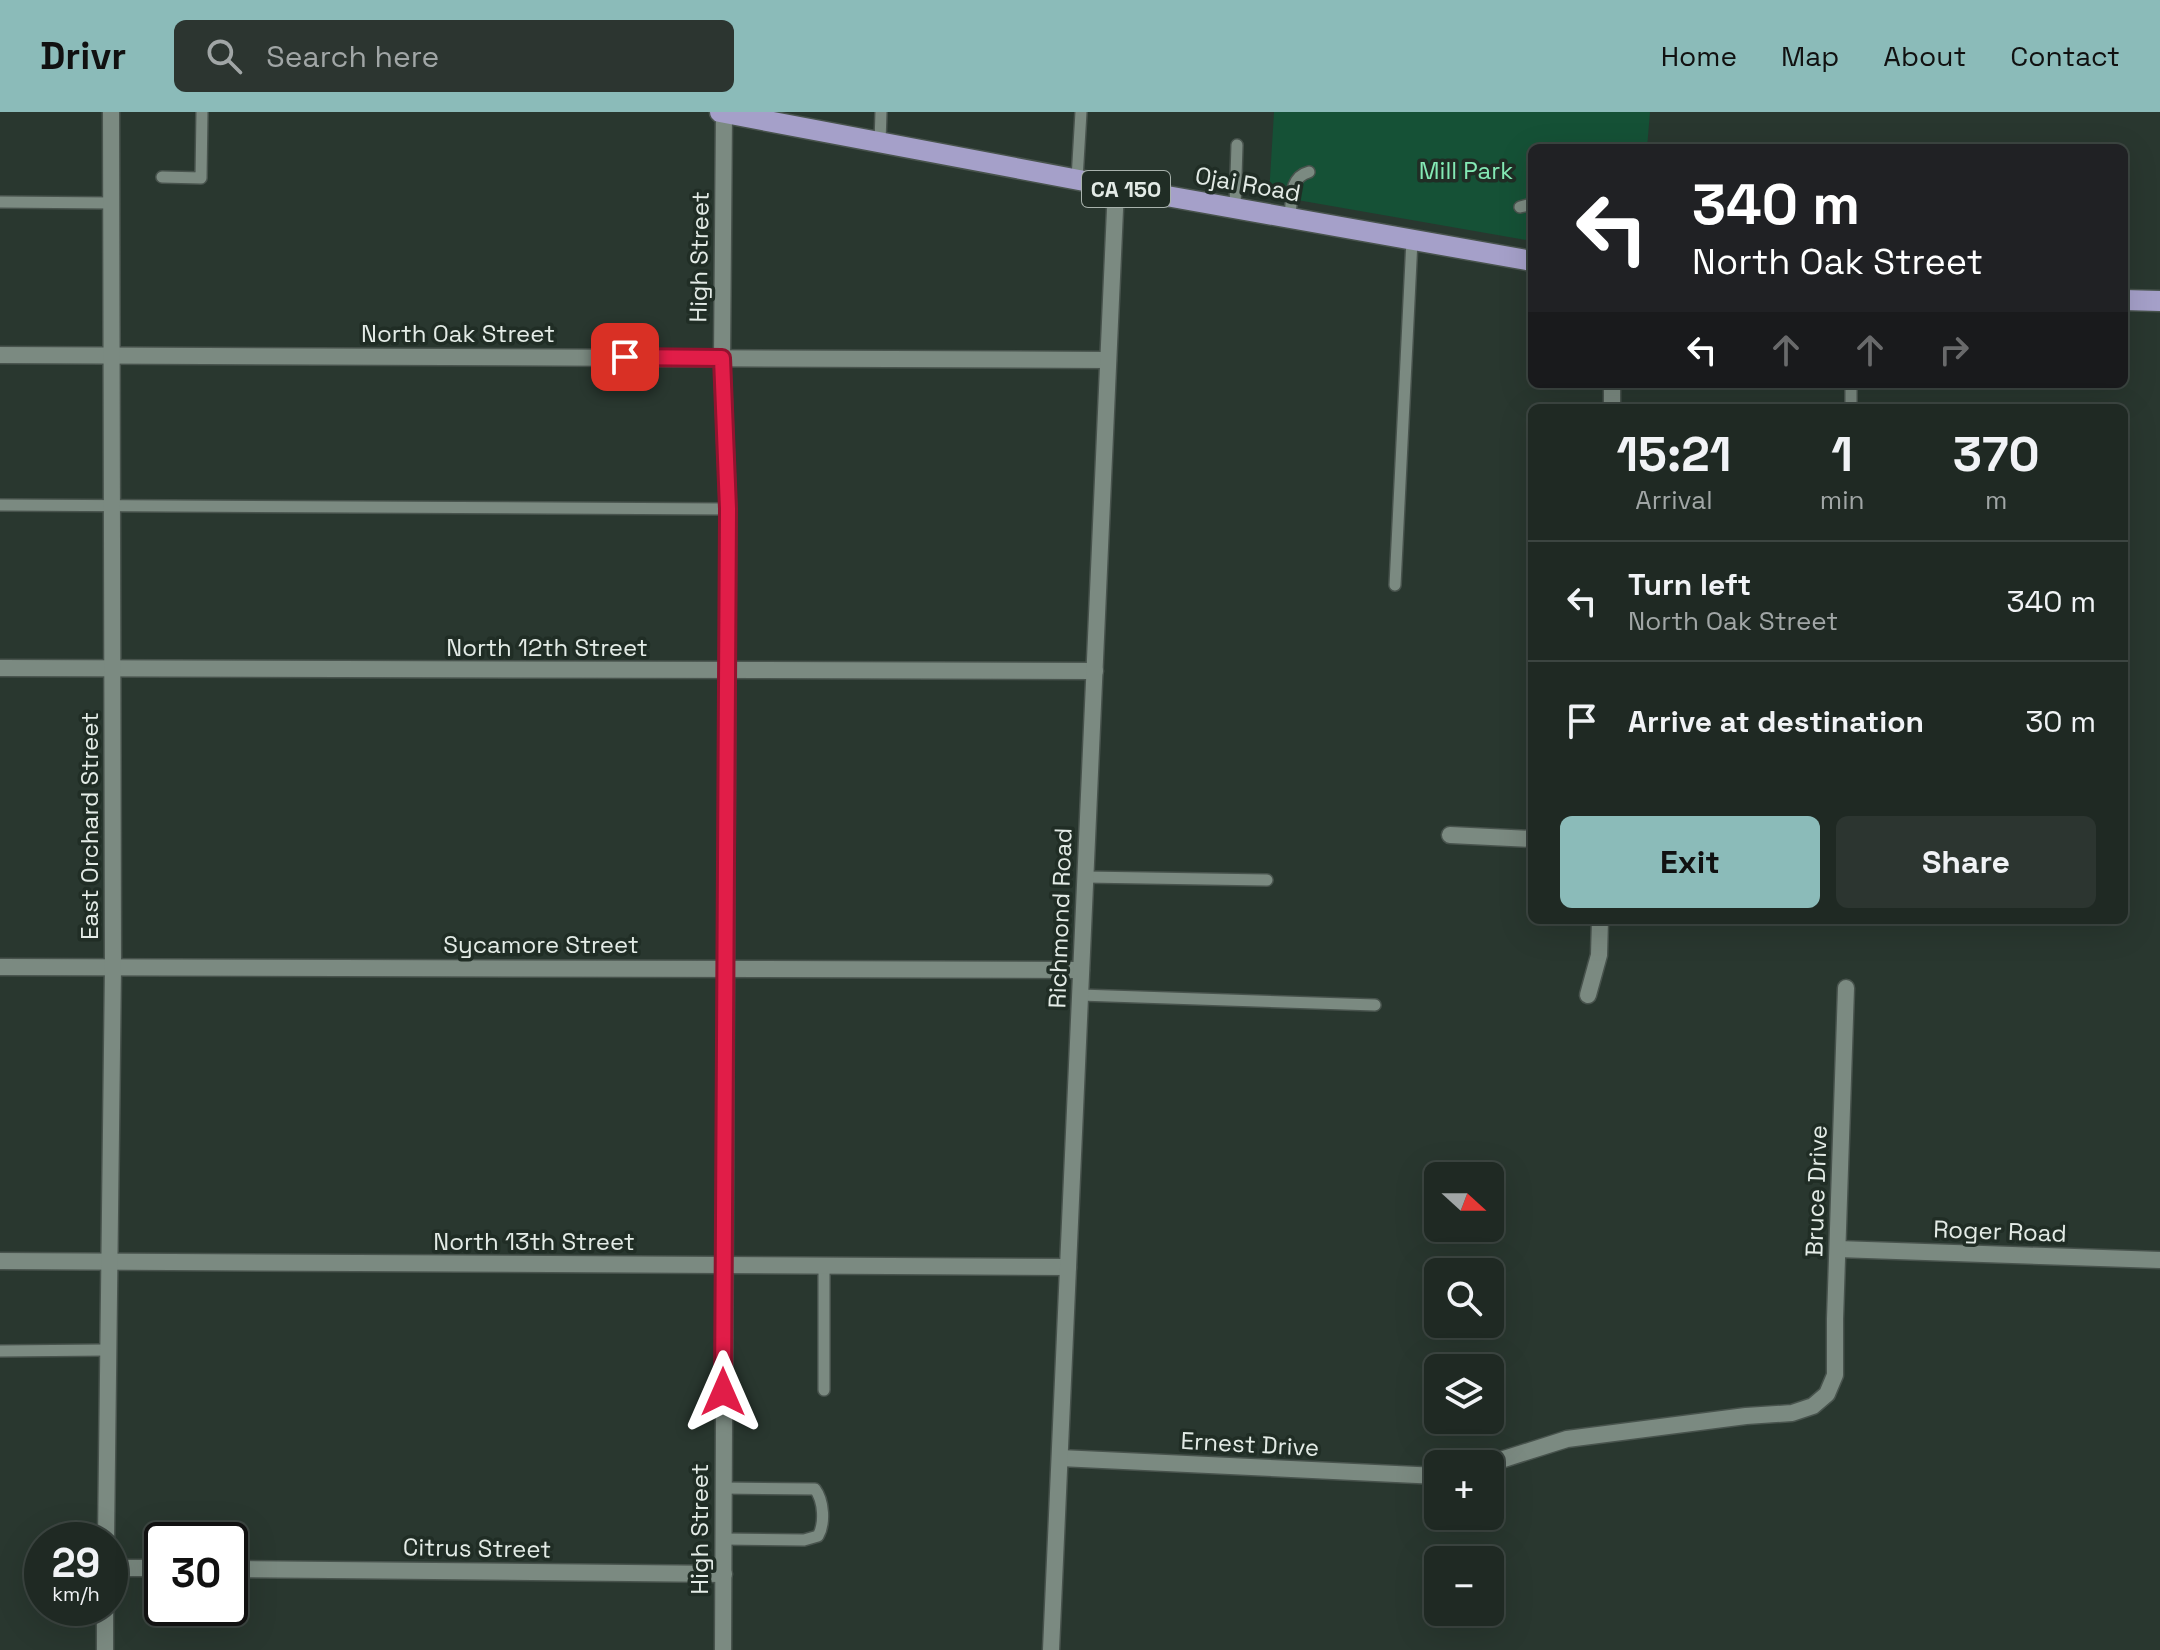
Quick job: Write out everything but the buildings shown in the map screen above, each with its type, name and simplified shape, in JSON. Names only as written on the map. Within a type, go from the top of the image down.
[{"type":"main road","name":"Ojai Road","points":[[722,112],[1116,187],[1528,260]]},
{"type":"main road","points":[[2128,300],[2160,301]]},
{"type":"street","name":"East Orchard Street","points":[[106,1522],[113,967],[111,112]]},
{"type":"street","name":"High Street","points":[[722,112],[722,358],[728,509],[723,1650]]},
{"type":"street","name":"Richmond Road","points":[[1051,1650],[1116,187]]},
{"type":"street","name":"North Oak Street","points":[[0,355],[1108,360]]},
{"type":"street","name":"North 12th Street","points":[[0,668],[1095,671]]},
{"type":"street","points":[[1450,835],[1528,839]]},
{"type":"street","points":[[1588,995],[1599,955],[1600,924]]},
{"type":"street","name":"Sycamore Street","points":[[0,967],[1081,970]]},
{"type":"street","name":"Bruce Drive","points":[[1504,1459],[1567,1439],[1792,1413],[1813,1406],[1827,1394],[1835,1375],[1838,1349],[1846,988]]},
{"type":"street","name":"Roger Road","points":[[1838,1249],[2160,1260]]},
{"type":"street","name":"North 13th Street","points":[[0,1261],[1068,1267]]},
{"type":"street","name":"Ernest Drive","points":[[1060,1458],[1424,1475]]},
{"type":"street","name":"Citrus Street","points":[[248,1569],[724,1574]]},
{"type":"street","points":[[105,1626],[105,1650]]},
{"type":"lane","points":[[162,177],[201,178],[202,112]]},
{"type":"lane","points":[[880,142],[881,112]]},
{"type":"lane","points":[[1077,179],[1081,112]]},
{"type":"lane","points":[[1235,207],[1237,145]]},
{"type":"lane","points":[[1290,217],[1294,183],[1298,176],[1309,172]]},
{"type":"lane","points":[[0,202],[111,203]]},
{"type":"lane","points":[[1395,585],[1412,240]]},
{"type":"lane","points":[[0,505],[728,509]]},
{"type":"lane","points":[[1085,877],[1267,880]]},
{"type":"lane","points":[[1080,995],[1375,1005]]},
{"type":"lane","points":[[824,1264],[824,1390]]},
{"type":"lane","points":[[0,1351],[106,1350]]},
{"type":"lane","points":[[722,1488],[815,1489],[821,1497],[822,1530],[818,1536],[804,1540],[723,1539]]},
{"type":"green space","name":"Mill Park","points":[[1274,112],[1650,112],[1647,144],[1528,144],[1528,240],[1269,195]]},
{"type":"route","points":[[625,357],[722,358],[728,509],[723,1392]]}]
